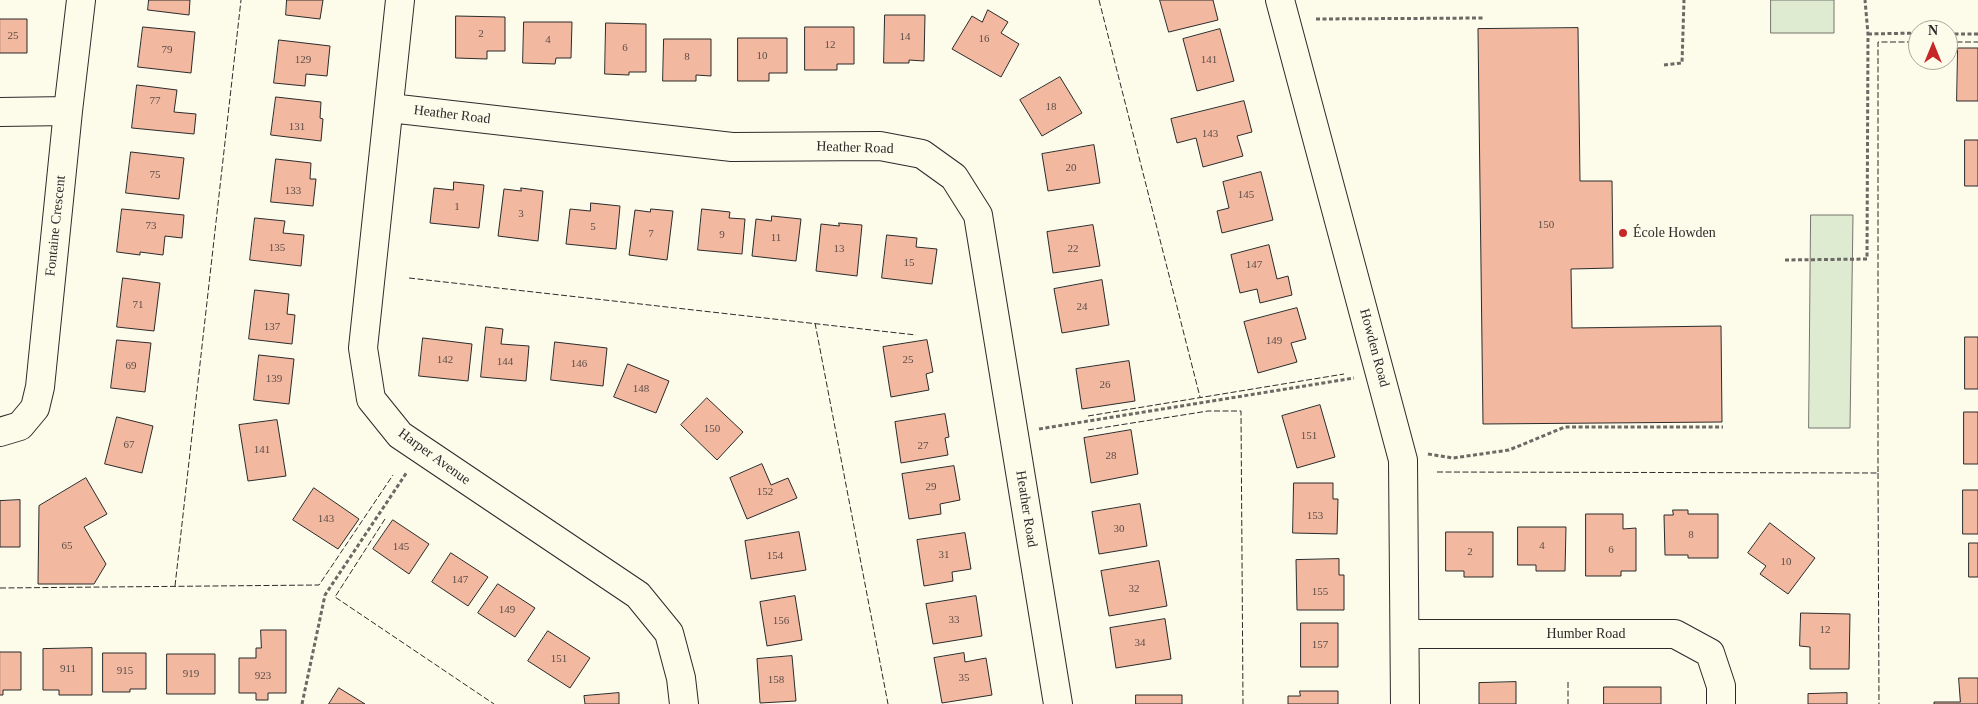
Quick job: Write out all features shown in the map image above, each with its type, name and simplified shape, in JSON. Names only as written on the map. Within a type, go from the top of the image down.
[{"type":"street","name":"Fontaine Crescent","points":[[0,432],[20,426],[35,408],[40,386],[68,111],[82,0]]},
{"type":"street","name":"Harper Avenue","points":[[400,0],[363,348],[371,399],[400,435],[638,596],[668,633],[682,678],[684,704]]},
{"type":"street","name":"Howden Road","points":[[1280,0],[1403,460],[1405,704]]},
{"type":"street","name":"Heather Road","points":[[390,108],[732,147],[880,146],[922,154],[954,177],[978,215],[1058,704]]},
{"type":"street","points":[[0,112],[68,111]]},
{"type":"street","name":"Humber Road","points":[[1405,634],[1676,634],[1710,653],[1721,686],[1721,704]]},
{"type":"path","points":[[1664,65],[1682,63],[1684,0]]},
{"type":"path","points":[[1785,260],[1867,259],[1868,34],[1865,0]]},
{"type":"path","points":[[1316,19],[1483,18]]},
{"type":"path","points":[[1868,34],[1908,33]]},
{"type":"path","points":[[1958,34],[1978,34]]},
{"type":"path","points":[[1014,433],[1360,377]]},
{"type":"path","points":[[1425,453],[1453,458],[1509,450],[1564,427],[1723,427]]},
{"type":"path","points":[[302,704],[325,596],[422,450]]},
{"type":"green space","points":[[1771,0],[1834,0],[1834,33],[1771,33]]},
{"type":"green space","points":[[1811,215],[1853,215],[1850,428],[1809,428]]},
{"type":"building","points":[[149,0],[190,0],[189,15],[148,10]]},
{"type":"building","points":[[287,0],[323,0],[320,19],[286,15]]},
{"type":"building","points":[[1160,0],[1213,0],[1218,20],[1169,32]]},
{"type":"building","points":[[988,10],[1008,22],[1001,33],[1019,44],[1001,77],[952,49],[972,16],[982,22]]},
{"type":"building","points":[[885,15],[925,15],[924,61],[909,60],[909,63],[884,63]]},
{"type":"building","points":[[456,16],[505,17],[505,51],[487,51],[487,59],[456,58]]},
{"type":"building","points":[[0,19],[27,19],[27,53],[0,53]]},
{"type":"building","points":[[524,22],[572,22],[571,58],[556,58],[555,64],[523,63]]},
{"type":"building","points":[[606,23],[646,24],[646,72],[629,72],[629,75],[605,74]]},
{"type":"building","points":[[143,27],[195,32],[191,73],[138,67]]},
{"type":"building","points":[[805,27],[854,27],[854,64],[837,64],[837,70],[805,70]]},
{"type":"building","points":[[1578,28],[1580,181],[1612,181],[1613,268],[1571,269],[1572,328],[1721,326],[1722,422],[1483,424],[1478,29]]},
{"type":"building","points":[[1220,29],[1234,81],[1197,91],[1183,39]]},
{"type":"building","points":[[738,38],[787,38],[787,73],[769,73],[769,81],[738,81]]},
{"type":"building","points":[[664,39],[711,39],[711,76],[696,75],[696,81],[663,81]]},
{"type":"building","points":[[279,40],[330,46],[327,76],[306,74],[305,86],[274,83]]},
{"type":"building","points":[[1958,48],[1978,48],[1978,101],[1957,101]]},
{"type":"building","points":[[1060,77],[1082,113],[1042,136],[1020,100]]},
{"type":"building","points":[[137,85],[177,90],[174,112],[196,114],[194,134],[132,128]]},
{"type":"building","points":[[276,97],[321,102],[320,118],[323,119],[321,141],[271,135]]},
{"type":"building","points":[[1244,101],[1252,132],[1237,136],[1243,156],[1203,167],[1196,138],[1177,143],[1171,119]]},
{"type":"building","points":[[1965,140],[1978,140],[1978,186],[1965,186]]},
{"type":"building","points":[[1094,145],[1100,183],[1048,191],[1042,154]]},
{"type":"building","points":[[131,152],[184,158],[179,199],[126,193]]},
{"type":"building","points":[[276,159],[311,163],[310,179],[316,179],[313,206],[271,202]]},
{"type":"building","points":[[1261,172],[1273,220],[1222,233],[1217,211],[1229,208],[1223,182]]},
{"type":"building","points":[[454,182],[484,185],[479,228],[430,223],[434,188],[453,190]]},
{"type":"building","points":[[521,188],[543,191],[538,241],[498,236],[504,189],[521,191]]},
{"type":"building","points":[[591,203],[620,206],[616,249],[566,244],[570,209],[590,211]]},
{"type":"building","points":[[122,209],[184,215],[182,238],[165,236],[163,255],[117,252]]},
{"type":"building","points":[[651,209],[673,211],[667,260],[629,255],[635,210],[650,212]]},
{"type":"building","points":[[702,209],[730,212],[729,218],[745,219],[742,254],[698,250]]},
{"type":"building","points":[[772,216],[801,219],[796,261],[752,256],[756,219],[771,221]]},
{"type":"building","points":[[255,218],[285,221],[283,233],[304,235],[301,266],[250,260]]},
{"type":"building","points":[[839,223],[862,225],[857,276],[816,271],[821,224],[839,226]]},
{"type":"building","points":[[1093,225],[1100,266],[1053,273],[1047,232]]},
{"type":"building","points":[[887,235],[917,238],[916,247],[937,249],[932,284],[882,278]]},
{"type":"building","points":[[1269,245],[1277,279],[1288,276],[1292,295],[1260,303],[1257,289],[1240,293],[1231,255]]},
{"type":"building","points":[[123,278],[160,283],[154,331],[117,327]]},
{"type":"building","points":[[1102,280],[1109,325],[1062,333],[1054,289]]},
{"type":"building","points":[[255,290],[289,294],[287,314],[295,315],[292,344],[249,339]]},
{"type":"building","points":[[1297,308],[1306,339],[1291,343],[1297,362],[1258,373],[1244,322]]},
{"type":"building","points":[[486,327],[503,329],[501,344],[529,346],[526,381],[481,377]]},
{"type":"building","points":[[1965,337],[1978,337],[1978,389],[1965,389]]},
{"type":"building","points":[[423,338],[472,344],[468,381],[419,376]]},
{"type":"building","points":[[117,340],[151,343],[145,392],[111,388]]},
{"type":"building","points":[[927,340],[933,372],[926,374],[929,390],[891,397],[883,347]]},
{"type":"building","points":[[555,342],[607,348],[603,386],[551,380]]},
{"type":"building","points":[[259,355],[294,359],[289,404],[254,400]]},
{"type":"building","points":[[1129,361],[1135,401],[1082,409],[1076,369]]},
{"type":"building","points":[[628,364],[669,381],[656,413],[614,397]]},
{"type":"building","points":[[707,398],[743,432],[717,460],[681,425]]},
{"type":"building","points":[[1320,405],[1335,457],[1297,468],[1282,416]]},
{"type":"building","points":[[1964,412],[1978,412],[1978,464],[1964,464]]},
{"type":"building","points":[[945,414],[949,437],[945,438],[948,455],[901,463],[895,422]]},
{"type":"building","points":[[117,417],[153,426],[142,473],[105,464]]},
{"type":"building","points":[[277,420],[286,476],[248,481],[239,425]]},
{"type":"building","points":[[1131,430],[1138,474],[1091,483],[1084,438]]},
{"type":"building","points":[[762,464],[771,485],[788,478],[797,498],[747,519],[730,478]]},
{"type":"building","points":[[954,466],[960,500],[940,504],[941,514],[909,519],[902,474]]},
{"type":"building","points":[[86,478],[107,514],[84,527],[106,564],[94,584],[38,584],[39,506]]},
{"type":"building","points":[[1294,483],[1333,483],[1333,499],[1338,499],[1337,534],[1293,533]]},
{"type":"building","points":[[314,488],[359,519],[338,549],[293,520]]},
{"type":"building","points":[[1963,490],[1978,490],[1978,534],[1963,534]]},
{"type":"building","points":[[20,500],[20,547],[0,547],[0,501]]},
{"type":"building","points":[[1140,504],[1147,546],[1099,554],[1092,512]]},
{"type":"building","points":[[1673,510],[1688,510],[1688,514],[1718,514],[1718,558],[1688,558],[1688,555],[1665,555],[1664,515],[1673,515]]},
{"type":"building","points":[[1586,514],[1623,514],[1623,529],[1636,528],[1636,571],[1621,571],[1621,576],[1586,576]]},
{"type":"building","points":[[393,520],[429,544],[409,574],[373,549]]},
{"type":"building","points":[[1770,523],[1815,558],[1788,594],[1760,574],[1766,566],[1748,553]]},
{"type":"building","points":[[1518,527],[1566,527],[1565,571],[1536,571],[1536,565],[1518,565]]},
{"type":"building","points":[[799,532],[806,570],[751,579],[745,541]]},
{"type":"building","points":[[1446,532],[1493,532],[1493,577],[1464,577],[1464,571],[1446,571]]},
{"type":"building","points":[[965,533],[971,569],[952,572],[953,581],[924,586],[917,540]]},
{"type":"building","points":[[1969,543],[1978,543],[1978,577],[1969,577]]},
{"type":"building","points":[[451,553],[488,577],[468,606],[432,582]]},
{"type":"building","points":[[1339,559],[1339,575],[1344,575],[1344,610],[1297,610],[1296,560]]},
{"type":"building","points":[[1159,561],[1167,606],[1109,616],[1101,571]]},
{"type":"building","points":[[498,584],[535,608],[515,637],[478,613]]},
{"type":"building","points":[[795,596],[802,640],[767,646],[760,602]]},
{"type":"building","points":[[976,596],[982,636],[933,644],[926,604]]},
{"type":"building","points":[[1801,613],[1850,614],[1849,669],[1810,669],[1810,647],[1800,646]]},
{"type":"building","points":[[1165,619],[1171,659],[1116,668],[1110,628]]},
{"type":"building","points":[[1301,623],[1338,623],[1338,667],[1301,667]]},
{"type":"building","points":[[261,630],[286,630],[286,693],[268,693],[268,700],[256,700],[256,693],[239,693],[239,658],[256,658],[256,648],[261,648]]},
{"type":"building","points":[[548,631],[590,658],[570,688],[528,661]]},
{"type":"building","points":[[92,648],[92,695],[59,695],[59,690],[43,690],[43,649]]},
{"type":"building","points":[[0,652],[21,652],[21,690],[3,690],[3,695],[0,695]]},
{"type":"building","points":[[103,653],[146,653],[146,689],[130,689],[130,692],[103,692]]},
{"type":"building","points":[[964,653],[965,662],[986,658],[992,695],[942,703],[934,658]]},
{"type":"building","points":[[167,654],[215,654],[215,694],[167,694]]},
{"type":"building","points":[[792,656],[796,701],[760,703],[757,659]]},
{"type":"building","points":[[1959,678],[1978,678],[1978,704],[1934,704],[1934,702],[1960,702]]},
{"type":"building","points":[[1516,682],[1516,704],[1479,704],[1479,683]]},
{"type":"building","points":[[1604,687],[1661,687],[1661,704],[1604,704]]},
{"type":"building","points":[[339,688],[365,704],[329,704]]},
{"type":"building","points":[[1300,691],[1338,691],[1338,704],[1288,704],[1288,696],[1300,696]]},
{"type":"building","points":[[619,693],[619,704],[585,704],[584,696]]},
{"type":"building","points":[[1847,693],[1847,704],[1808,704],[1808,694]]},
{"type":"building","points":[[1136,695],[1182,695],[1182,704],[1136,704]]},
{"type":"fence","points":[[175,586],[241,0]]},
{"type":"fence","points":[[1099,0],[1200,397]]},
{"type":"fence","points":[[1437,472],[1878,473],[1878,42],[1908,42]]},
{"type":"fence","points":[[1958,42],[1978,42]]},
{"type":"fence","points":[[409,278],[916,335]]},
{"type":"fence","points":[[815,323],[888,704]]},
{"type":"fence","points":[[1088,416],[1344,374]]},
{"type":"fence","points":[[1088,430],[1208,411],[1241,411],[1243,704]]},
{"type":"fence","points":[[1878,473],[1879,704]]},
{"type":"fence","points":[[0,588],[319,585],[393,475]]},
{"type":"fence","points":[[385,519],[335,597],[494,704]]},
{"type":"fence","points":[[1568,682],[1568,704]]},
{"type":"place","name":"École Howden","points":[[1623,233]]}]
